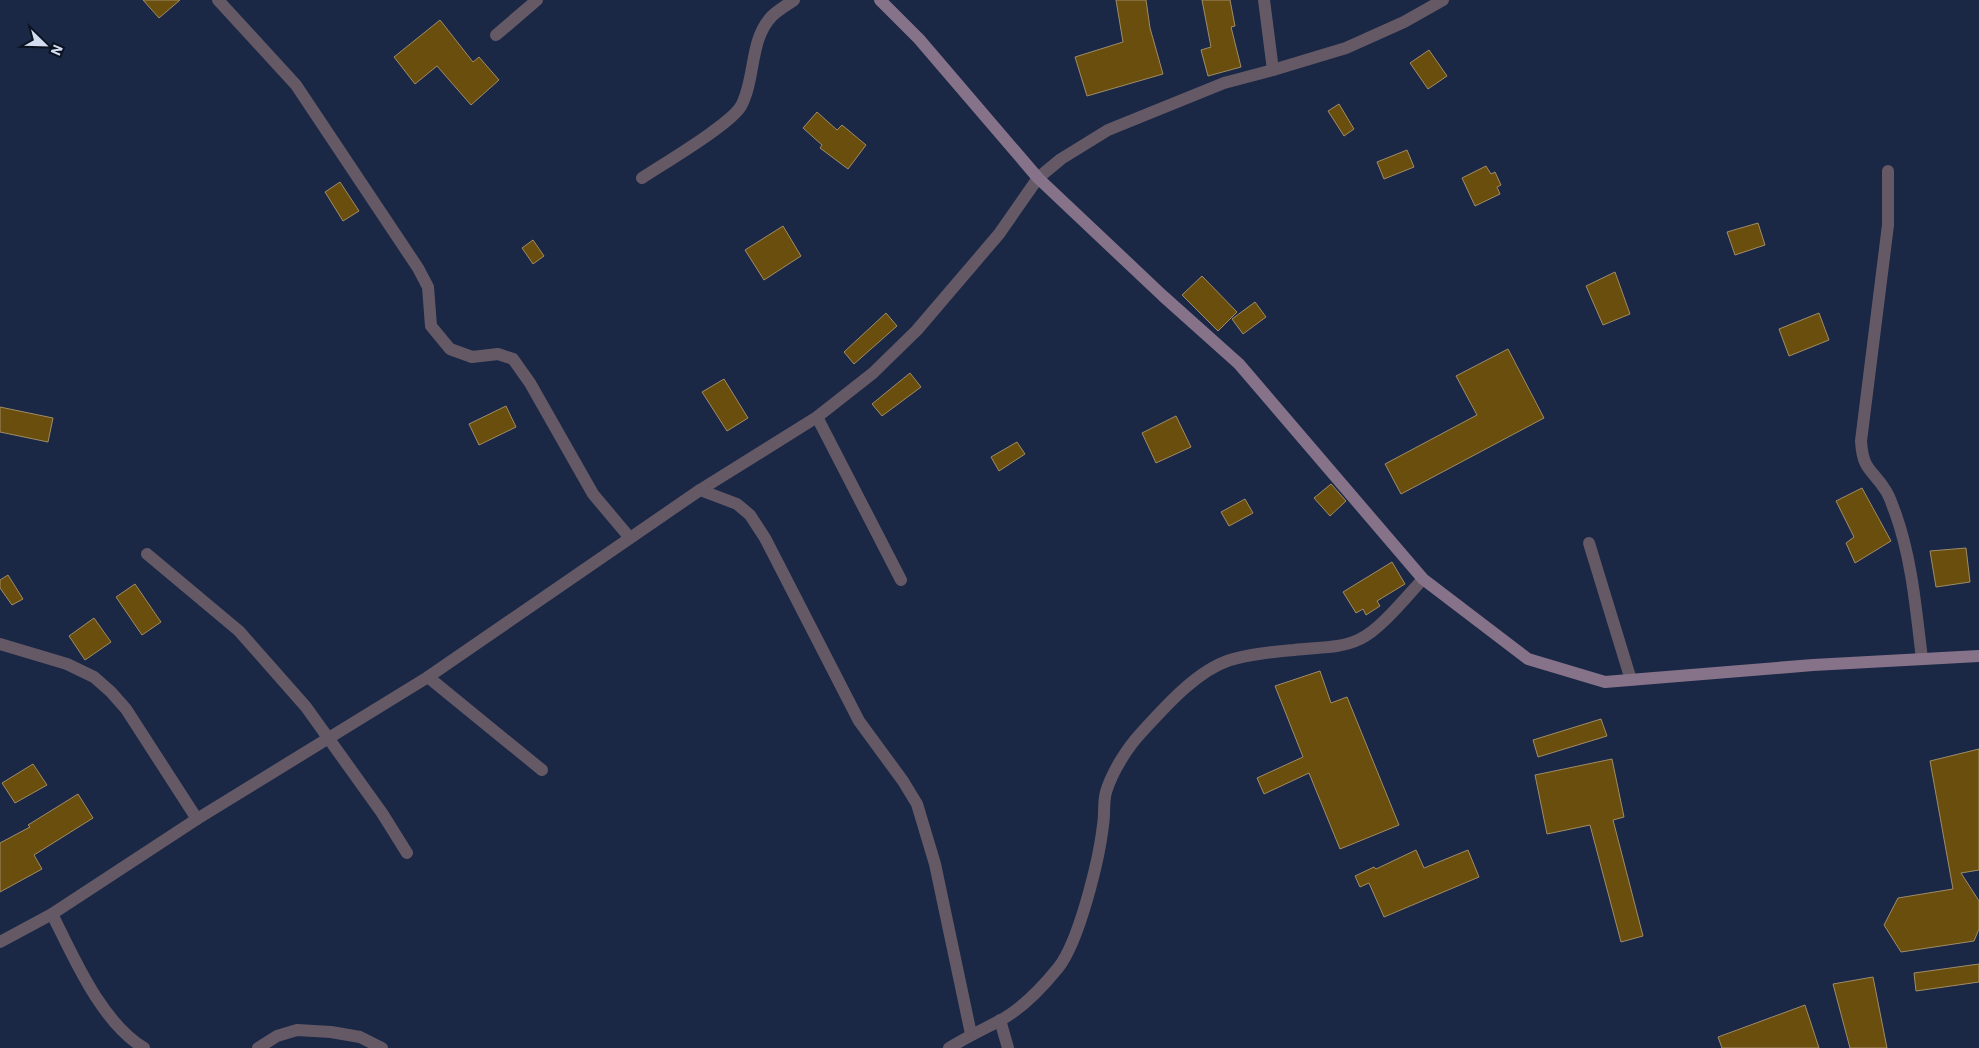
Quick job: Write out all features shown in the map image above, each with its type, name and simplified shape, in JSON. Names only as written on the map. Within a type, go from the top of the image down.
[{"type":"main road","points":[[880,0],[919,39],[1038,178],[1163,296],[1239,364],[1423,579],[1528,659],[1605,682],[1813,665],[1979,656]]},
{"type":"street","points":[[218,0],[296,84],[418,268],[428,287],[431,326],[450,350],[472,357],[498,354],[513,359],[530,383],[593,494],[630,538]]},
{"type":"street","points":[[496,35],[537,0]]},
{"type":"street","points":[[642,178],[728,120],[740,107],[746,93],[759,35],[772,16],[794,0]]},
{"type":"street","points":[[1264,0],[1273,70]]},
{"type":"street","points":[[0,942],[52,914],[197,819],[428,677],[700,490],[817,417],[873,373],[917,330],[1000,234],[1038,178],[1061,160],[1108,130],[1224,83],[1346,48],[1404,22],[1442,0]]},
{"type":"street","points":[[1888,171],[1888,226],[1861,441],[1862,458],[1870,472],[1886,491],[1895,514],[1913,583],[1922,659]]},
{"type":"street","points":[[817,417],[901,580]]},
{"type":"street","points":[[700,490],[737,504],[750,515],[766,538],[859,721],[903,781],[917,804],[935,864],[971,1034]]},
{"type":"street","points":[[1589,543],[1631,680]]},
{"type":"street","points":[[147,554],[239,632],[306,707],[382,812],[407,853]]},
{"type":"street","points":[[949,1048],[1020,1007],[1059,967],[1072,942],[1085,905],[1103,826],[1106,792],[1117,768],[1138,736],[1178,693],[1207,672],[1230,660],[1292,650],[1344,646],[1362,638],[1382,621],[1423,579]]},
{"type":"street","points":[[0,644],[67,664],[94,677],[111,692],[126,709],[197,819]]},
{"type":"street","points":[[428,677],[542,770]]},
{"type":"street","points":[[52,914],[73,957],[102,1006],[115,1024],[144,1048]]},
{"type":"street","points":[[1000,1020],[1008,1048]]},
{"type":"street","points":[[258,1048],[277,1036],[297,1030],[331,1032],[360,1037],[382,1048]]},
{"type":"building","points":[[143,0],[180,0],[159,18]]},
{"type":"building","points":[[1116,0],[1146,0],[1150,28],[1163,74],[1087,96],[1075,57],[1123,42]]},
{"type":"building","points":[[1202,0],[1230,0],[1235,26],[1231,27],[1241,67],[1208,76],[1201,50],[1211,47]]},
{"type":"building","points":[[440,20],[473,62],[479,57],[499,80],[471,105],[437,66],[415,84],[394,57]]},
{"type":"building","points":[[1429,50],[1447,76],[1428,89],[1410,63]]},
{"type":"building","points":[[1339,104],[1354,129],[1344,136],[1328,111]]},
{"type":"building","points":[[817,112],[837,130],[842,125],[866,145],[848,169],[820,148],[822,145],[803,128]]},
{"type":"building","points":[[1407,150],[1414,167],[1384,179],[1377,162]]},
{"type":"building","points":[[1486,166],[1491,174],[1495,172],[1501,185],[1497,187],[1500,194],[1475,206],[1462,178]]},
{"type":"building","points":[[340,182],[359,211],[343,221],[325,192]]},
{"type":"building","points":[[1758,223],[1765,245],[1735,255],[1727,232]]},
{"type":"building","points":[[783,226],[801,256],[764,280],[745,250]]},
{"type":"building","points":[[533,240],[544,256],[533,264],[522,248]]},
{"type":"building","points":[[1615,272],[1630,314],[1603,325],[1586,286]]},
{"type":"building","points":[[1202,276],[1237,312],[1218,331],[1182,295]]},
{"type":"building","points":[[1255,302],[1266,317],[1243,334],[1232,319]]},
{"type":"building","points":[[886,313],[897,326],[854,364],[844,352]]},
{"type":"building","points":[[1819,313],[1829,340],[1789,356],[1779,329]]},
{"type":"building","points":[[1508,349],[1544,418],[1401,494],[1385,464],[1477,415],[1456,376]]},
{"type":"building","points":[[910,373],[921,387],[882,416],[872,404]]},
{"type":"building","points":[[724,379],[748,418],[727,431],[702,392]]},
{"type":"building","points":[[506,406],[516,427],[479,445],[469,424]]},
{"type":"building","points":[[0,407],[53,418],[48,442],[0,432]]},
{"type":"building","points":[[1176,416],[1191,447],[1156,463],[1142,433]]},
{"type":"building","points":[[1017,442],[1025,454],[999,471],[991,457]]},
{"type":"building","points":[[1331,484],[1346,501],[1330,516],[1314,498]]},
{"type":"building","points":[[1862,488],[1891,541],[1855,563],[1846,543],[1854,537],[1836,501]]},
{"type":"building","points":[[1245,499],[1253,513],[1229,526],[1221,512]]},
{"type":"building","points":[[1966,548],[1970,582],[1936,587],[1930,551]]},
{"type":"building","points":[[1392,562],[1405,584],[1377,601],[1380,606],[1366,615],[1363,609],[1356,613],[1343,592]]},
{"type":"building","points":[[8,575],[23,599],[12,605],[0,588],[0,580]]},
{"type":"building","points":[[135,584],[161,622],[142,635],[116,597]]},
{"type":"building","points":[[94,618],[111,642],[85,660],[69,636]]},
{"type":"building","points":[[1320,671],[1331,703],[1347,697],[1399,825],[1340,849],[1309,773],[1264,794],[1257,778],[1303,757],[1275,686]]},
{"type":"building","points":[[1601,719],[1607,736],[1538,757],[1533,740]]},
{"type":"building","points":[[1979,749],[1979,870],[1961,873],[1979,901],[1979,929],[1974,941],[1901,952],[1884,925],[1898,898],[1953,889],[1930,761]]},
{"type":"building","points":[[1612,759],[1624,817],[1613,820],[1643,936],[1621,942],[1590,825],[1547,834],[1535,775]]},
{"type":"building","points":[[33,764],[47,785],[15,803],[2,783]]},
{"type":"building","points":[[78,794],[93,818],[34,855],[42,869],[0,892],[0,843],[30,827],[28,825]]},
{"type":"building","points":[[1416,850],[1424,868],[1468,850],[1479,877],[1384,917],[1369,883],[1360,887],[1355,876],[1374,867],[1376,869]]},
{"type":"building","points":[[1979,964],[1979,982],[1916,991],[1914,973]]},
{"type":"building","points":[[1873,977],[1887,1048],[1850,1048],[1833,984]]},
{"type":"building","points":[[1805,1005],[1819,1048],[1722,1048],[1718,1037]]}]
